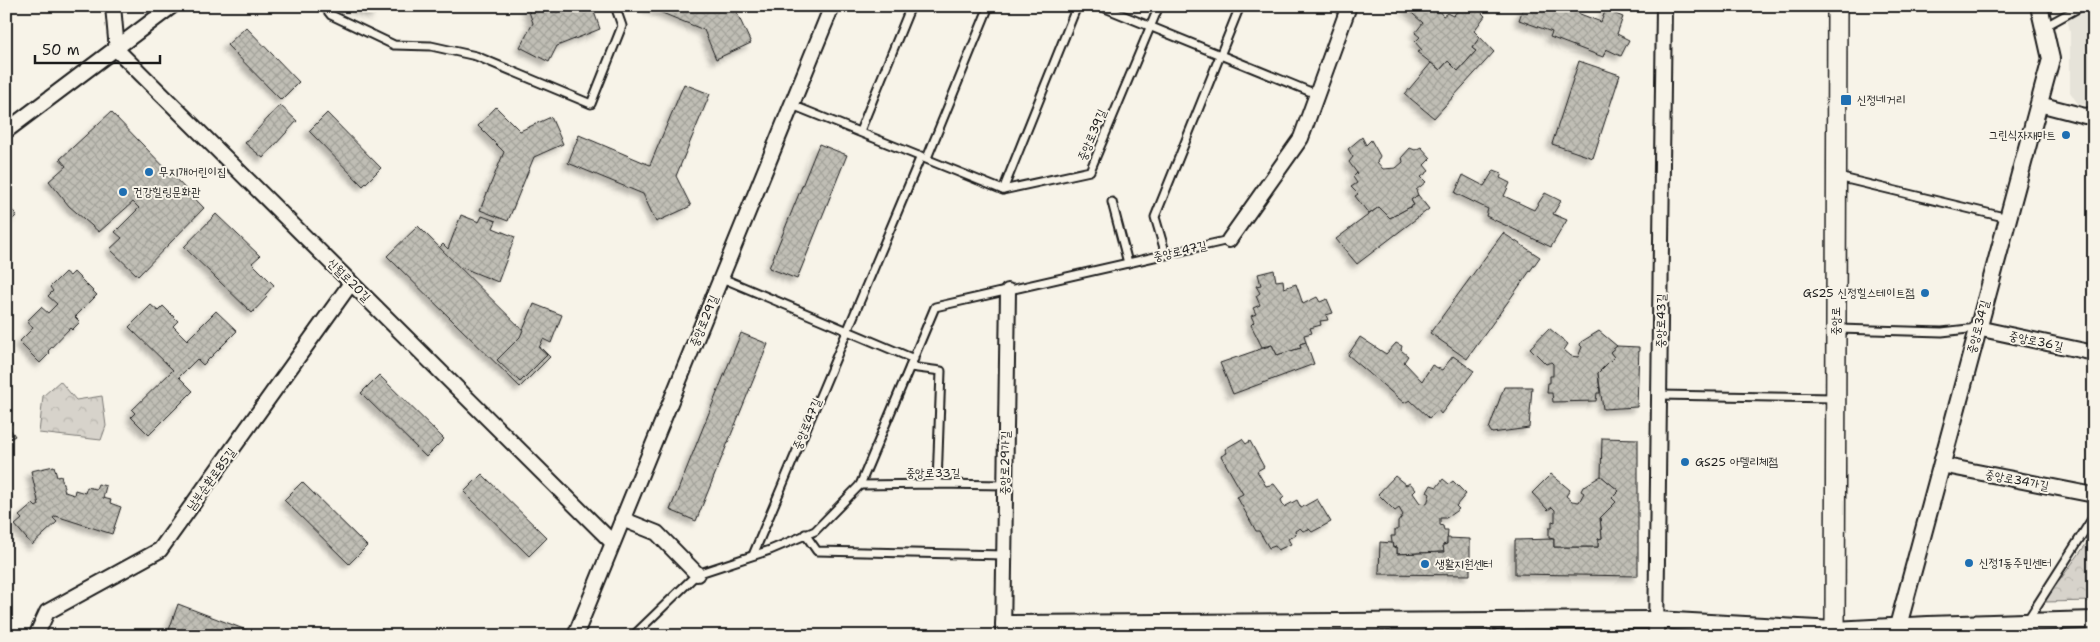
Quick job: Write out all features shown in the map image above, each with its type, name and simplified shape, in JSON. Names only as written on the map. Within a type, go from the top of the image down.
[{"type":"main road","name":"중앙로","points":[[1835,633],[1837,6]]},
{"type":"street","points":[[113,6],[117,50]]},
{"type":"street","points":[[6,131],[117,50],[172,6]]},
{"type":"street","name":"중앙로29길","points":[[575,636],[832,6]]},
{"type":"street","name":"중앙로47길","points":[[1229,240],[1301,138],[1349,6]]},
{"type":"street","name":"중앙로43길","points":[[1656,628],[1664,6]]},
{"type":"street","name":"중앙로34길","points":[[1898,626],[2051,59],[2039,6]]},
{"type":"street","name":"신월로20길","points":[[117,50],[612,542]]},
{"type":"street","points":[[2039,104],[2085,116],[2094,114]]},
{"type":"street","name":"남부순환로85길","points":[[36,636],[48,612],[160,550],[351,282]]},
{"type":"street","name":"중앙로29가길","points":[[1004,630],[1008,291]]},
{"type":"street","name":"중앙로36길","points":[[1977,328],[2094,353]]},
{"type":"street","name":"중앙로34가길","points":[[1941,465],[2094,495]]},
{"type":"street","points":[[622,519],[657,533],[697,574]]},
{"type":"street","points":[[1004,630],[1656,628],[1835,633],[1898,626],[1928,630],[2027,622],[2094,620]]},
{"type":"lane","points":[[324,6],[332,15],[394,45],[431,46],[476,56],[592,104],[622,26],[615,6]]},
{"type":"lane","points":[[860,131],[911,6]]},
{"type":"lane","points":[[924,157],[989,6]]},
{"type":"lane","points":[[792,105],[1003,190],[1078,6]]},
{"type":"lane","points":[[1100,6],[1316,94]]},
{"type":"lane","name":"중앙로39길","points":[[1003,190],[1090,171],[1159,6]]},
{"type":"lane","points":[[1166,255],[1155,217],[1240,6]]},
{"type":"lane","points":[[2044,28],[2082,6]]},
{"type":"lane","name":"중앙로47길","points":[[753,555],[847,330],[924,157]]},
{"type":"lane","points":[[1837,176],[2008,218]]},
{"type":"lane","points":[[1112,202],[1128,263]]},
{"type":"lane","name":"중앙로47길","points":[[632,636],[697,574],[770,550],[815,531],[860,485],[935,307],[1229,240]]},
{"type":"lane","points":[[722,278],[914,359]]},
{"type":"lane","points":[[1836,329],[1942,332],[1977,328]]},
{"type":"lane","points":[[910,367],[941,371],[937,484]]},
{"type":"lane","points":[[1660,395],[1836,398]]},
{"type":"lane","name":"중앙로33길","points":[[860,485],[1005,485]]},
{"type":"lane","points":[[2027,622],[2094,516]]},
{"type":"lane","points":[[805,534],[817,551],[1005,555]]},
{"type":"shaded area","points":[[2064,6],[2094,6],[2094,106],[2078,104],[2070,92],[2070,31]]},
{"type":"green space","points":[[60,381],[76,400],[102,396],[106,426],[101,440],[39,433],[43,396]]},
{"type":"green space","points":[[2087,543],[2094,543],[2094,601],[2044,602]]},
{"type":"building","points":[[349,6],[377,6],[375,14]]},
{"type":"building","points":[[527,6],[557,6],[560,14],[580,6],[592,6],[600,29],[557,46],[549,62],[520,47],[533,23]]},
{"type":"building","points":[[645,6],[740,6],[737,13],[751,43],[716,59],[704,30]]},
{"type":"building","points":[[1404,6],[1435,6],[1443,16],[1447,13],[1453,16],[1462,6],[1483,6],[1480,11],[1485,16],[1474,31],[1480,37],[1472,48],[1476,51],[1458,71],[1448,61],[1440,70],[1417,52],[1422,50],[1415,42],[1420,37],[1415,33],[1423,23]]},
{"type":"building","points":[[1524,6],[1536,6],[1544,9],[1545,6],[1568,6],[1567,9],[1601,22],[1607,6],[1613,7],[1613,13],[1623,17],[1617,34],[1629,40],[1621,56],[1606,49],[1603,57],[1550,37],[1552,32],[1519,20]]},
{"type":"building","points":[[246,27],[299,82],[281,100],[227,45]]},
{"type":"building","points":[[1480,37],[1494,52],[1434,118],[1405,94],[1431,63],[1440,70],[1448,61],[1458,71],[1476,51],[1472,48]]},
{"type":"building","points":[[1579,61],[1620,75],[1593,158],[1552,144]]},
{"type":"building","points":[[684,84],[710,94],[676,176],[691,206],[656,222],[643,194],[568,163],[579,135],[650,165]]},
{"type":"building","points":[[280,105],[297,121],[263,158],[245,143]]},
{"type":"building","points":[[496,107],[520,131],[551,117],[563,144],[534,157],[508,221],[480,210],[504,152],[478,126]]},
{"type":"building","name":"건강힐링문화관","points":[[111,112],[204,208],[138,276],[110,249],[122,238],[115,232],[139,208],[133,202],[99,232],[69,206],[49,181],[66,166],[60,159]]},
{"type":"building","points":[[327,113],[381,168],[363,186],[309,131]]},
{"type":"building","points":[[1362,137],[1366,145],[1371,140],[1380,156],[1377,162],[1383,169],[1396,168],[1403,162],[1402,157],[1410,148],[1415,150],[1421,147],[1431,158],[1424,165],[1429,171],[1421,177],[1426,182],[1416,190],[1418,195],[1411,200],[1414,205],[1390,218],[1379,207],[1369,214],[1355,196],[1358,194],[1351,187],[1357,183],[1353,177],[1357,173],[1349,162],[1353,157],[1348,149]]},
{"type":"building","points":[[819,144],[847,155],[797,279],[769,268]]},
{"type":"building","points":[[1494,170],[1502,173],[1500,178],[1510,183],[1504,196],[1534,210],[1545,193],[1561,201],[1553,214],[1567,220],[1551,247],[1486,216],[1488,209],[1455,193],[1463,175],[1484,186]]},
{"type":"building","points":[[1418,195],[1429,209],[1357,264],[1336,239],[1379,207],[1390,218],[1414,205],[1411,200]]},
{"type":"building","points":[[6,204],[17,215],[6,226]]},
{"type":"building","points":[[216,214],[260,256],[252,263],[274,285],[265,295],[267,297],[252,313],[184,247]]},
{"type":"building","points":[[461,215],[479,222],[482,216],[496,221],[493,228],[515,237],[498,282],[461,267],[433,295],[413,275],[443,244],[448,249]]},
{"type":"building","points":[[418,226],[550,357],[520,387],[387,256]]},
{"type":"building","points":[[1503,233],[1540,257],[1467,359],[1430,333]]},
{"type":"building","points":[[1274,270],[1276,281],[1283,280],[1284,288],[1296,284],[1303,304],[1317,297],[1320,302],[1327,299],[1333,313],[1326,315],[1328,320],[1320,321],[1321,325],[1310,328],[1312,333],[1304,335],[1306,342],[1300,344],[1301,348],[1277,355],[1272,345],[1262,347],[1251,325],[1254,322],[1251,316],[1256,314],[1253,308],[1260,305],[1256,296],[1260,293],[1256,286],[1261,285],[1258,274]]},
{"type":"building","points":[[65,272],[70,276],[74,272],[97,295],[75,317],[80,322],[72,330],[70,328],[48,351],[50,353],[40,363],[19,342],[33,328],[27,321],[41,307],[48,313],[57,304],[48,296],[53,291],[50,287]]},
{"type":"building","points":[[534,304],[562,315],[551,343],[543,339],[539,348],[547,355],[520,382],[497,360],[520,337]]},
{"type":"building","points":[[151,305],[158,311],[163,306],[178,321],[173,326],[187,340],[216,311],[237,331],[203,365],[197,359],[179,377],[193,391],[149,435],[131,417],[135,413],[132,410],[173,370],[129,327]]},
{"type":"building","points":[[1549,328],[1568,344],[1564,350],[1571,356],[1578,357],[1582,347],[1580,345],[1581,342],[1599,331],[1617,346],[1610,352],[1614,357],[1598,373],[1600,393],[1597,393],[1596,401],[1553,402],[1552,393],[1547,393],[1550,376],[1553,376],[1553,364],[1551,362],[1546,364],[1530,348]]},
{"type":"building","points":[[741,333],[768,344],[696,521],[670,510]]},
{"type":"building","points":[[1360,337],[1386,354],[1396,343],[1402,346],[1401,350],[1408,356],[1404,362],[1422,381],[1432,365],[1442,370],[1453,356],[1474,371],[1441,414],[1438,410],[1429,418],[1410,400],[1404,403],[1348,355]]},
{"type":"building","points":[[1306,342],[1314,364],[1233,394],[1220,363],[1272,345],[1277,355],[1301,348],[1300,344]]},
{"type":"building","points":[[1617,346],[1639,347],[1637,407],[1603,409],[1598,373],[1614,357],[1610,352]]},
{"type":"building","points":[[379,375],[444,439],[426,457],[361,393]]},
{"type":"building","points":[[1504,387],[1532,387],[1529,428],[1492,433],[1489,429]]},
{"type":"building","points":[[6,414],[12,424],[8,426],[15,436],[6,441]]},
{"type":"building","points":[[1602,438],[1638,439],[1638,576],[1515,574],[1515,540],[1554,539],[1554,547],[1598,547],[1598,539],[1602,538],[1600,518],[1616,502],[1612,498],[1619,491],[1601,476]]},
{"type":"building","points":[[1242,439],[1246,444],[1250,441],[1264,467],[1257,471],[1266,486],[1274,484],[1284,497],[1281,500],[1284,507],[1297,500],[1301,508],[1317,499],[1331,522],[1312,532],[1309,529],[1303,531],[1300,528],[1295,531],[1296,534],[1288,539],[1291,544],[1278,550],[1275,546],[1269,548],[1259,531],[1256,531],[1237,497],[1243,494],[1221,456],[1227,453],[1225,449]]},
{"type":"building","points":[[54,466],[57,477],[61,476],[65,492],[74,495],[75,490],[85,493],[87,487],[96,489],[98,484],[106,486],[103,498],[111,500],[110,503],[121,507],[112,534],[56,516],[53,518],[57,522],[32,545],[15,525],[22,519],[19,516],[33,504],[36,507],[39,505],[31,471]]},
{"type":"building","points":[[482,474],[547,538],[529,556],[464,492]]},
{"type":"building","points":[[1551,474],[1570,490],[1566,496],[1572,501],[1579,502],[1584,493],[1581,491],[1583,487],[1601,476],[1619,491],[1612,498],[1616,502],[1600,518],[1602,538],[1598,539],[1598,547],[1554,547],[1554,539],[1549,538],[1549,528],[1552,528],[1552,521],[1555,522],[1555,510],[1552,507],[1548,510],[1532,493]]},
{"type":"building","points":[[1395,476],[1406,485],[1410,483],[1416,490],[1413,493],[1420,503],[1427,504],[1430,494],[1427,492],[1431,485],[1437,487],[1443,479],[1449,484],[1453,481],[1466,494],[1456,506],[1459,509],[1446,518],[1440,518],[1440,525],[1443,526],[1444,530],[1448,530],[1447,544],[1443,545],[1444,552],[1397,554],[1397,547],[1393,548],[1391,536],[1395,536],[1395,530],[1398,530],[1398,522],[1403,515],[1399,508],[1395,511],[1378,494]]},
{"type":"building","points":[[302,482],[367,546],[349,564],[284,500]]},
{"type":"building","name":"생활지원센터","points":[[1447,538],[1470,539],[1470,575],[1379,574],[1380,542],[1392,543],[1393,548],[1397,547],[1397,554],[1444,552],[1443,545],[1447,544]]},
{"type":"building","points":[[178,604],[262,636],[185,636],[169,630]]},
{"type":"building","points":[[381,629],[398,636],[379,636]]},
{"type":"place","name":"신정네거리","points":[[1846,100]]},
{"type":"place","name":"그린식자재마트","points":[[2066,135]]},
{"type":"place","name":"무지개어린이집","points":[[149,172]]},
{"type":"place","name":"건강힐링문화관","points":[[123,192]]},
{"type":"place","name":"GS25 신정힐스테이트점","points":[[1925,293]]},
{"type":"place","name":"GS25 아델리체점","points":[[1685,462]]},
{"type":"place","name":"신정1동주민센터","points":[[1969,563]]},
{"type":"place","name":"생활지원센터","points":[[1425,564]]}]
